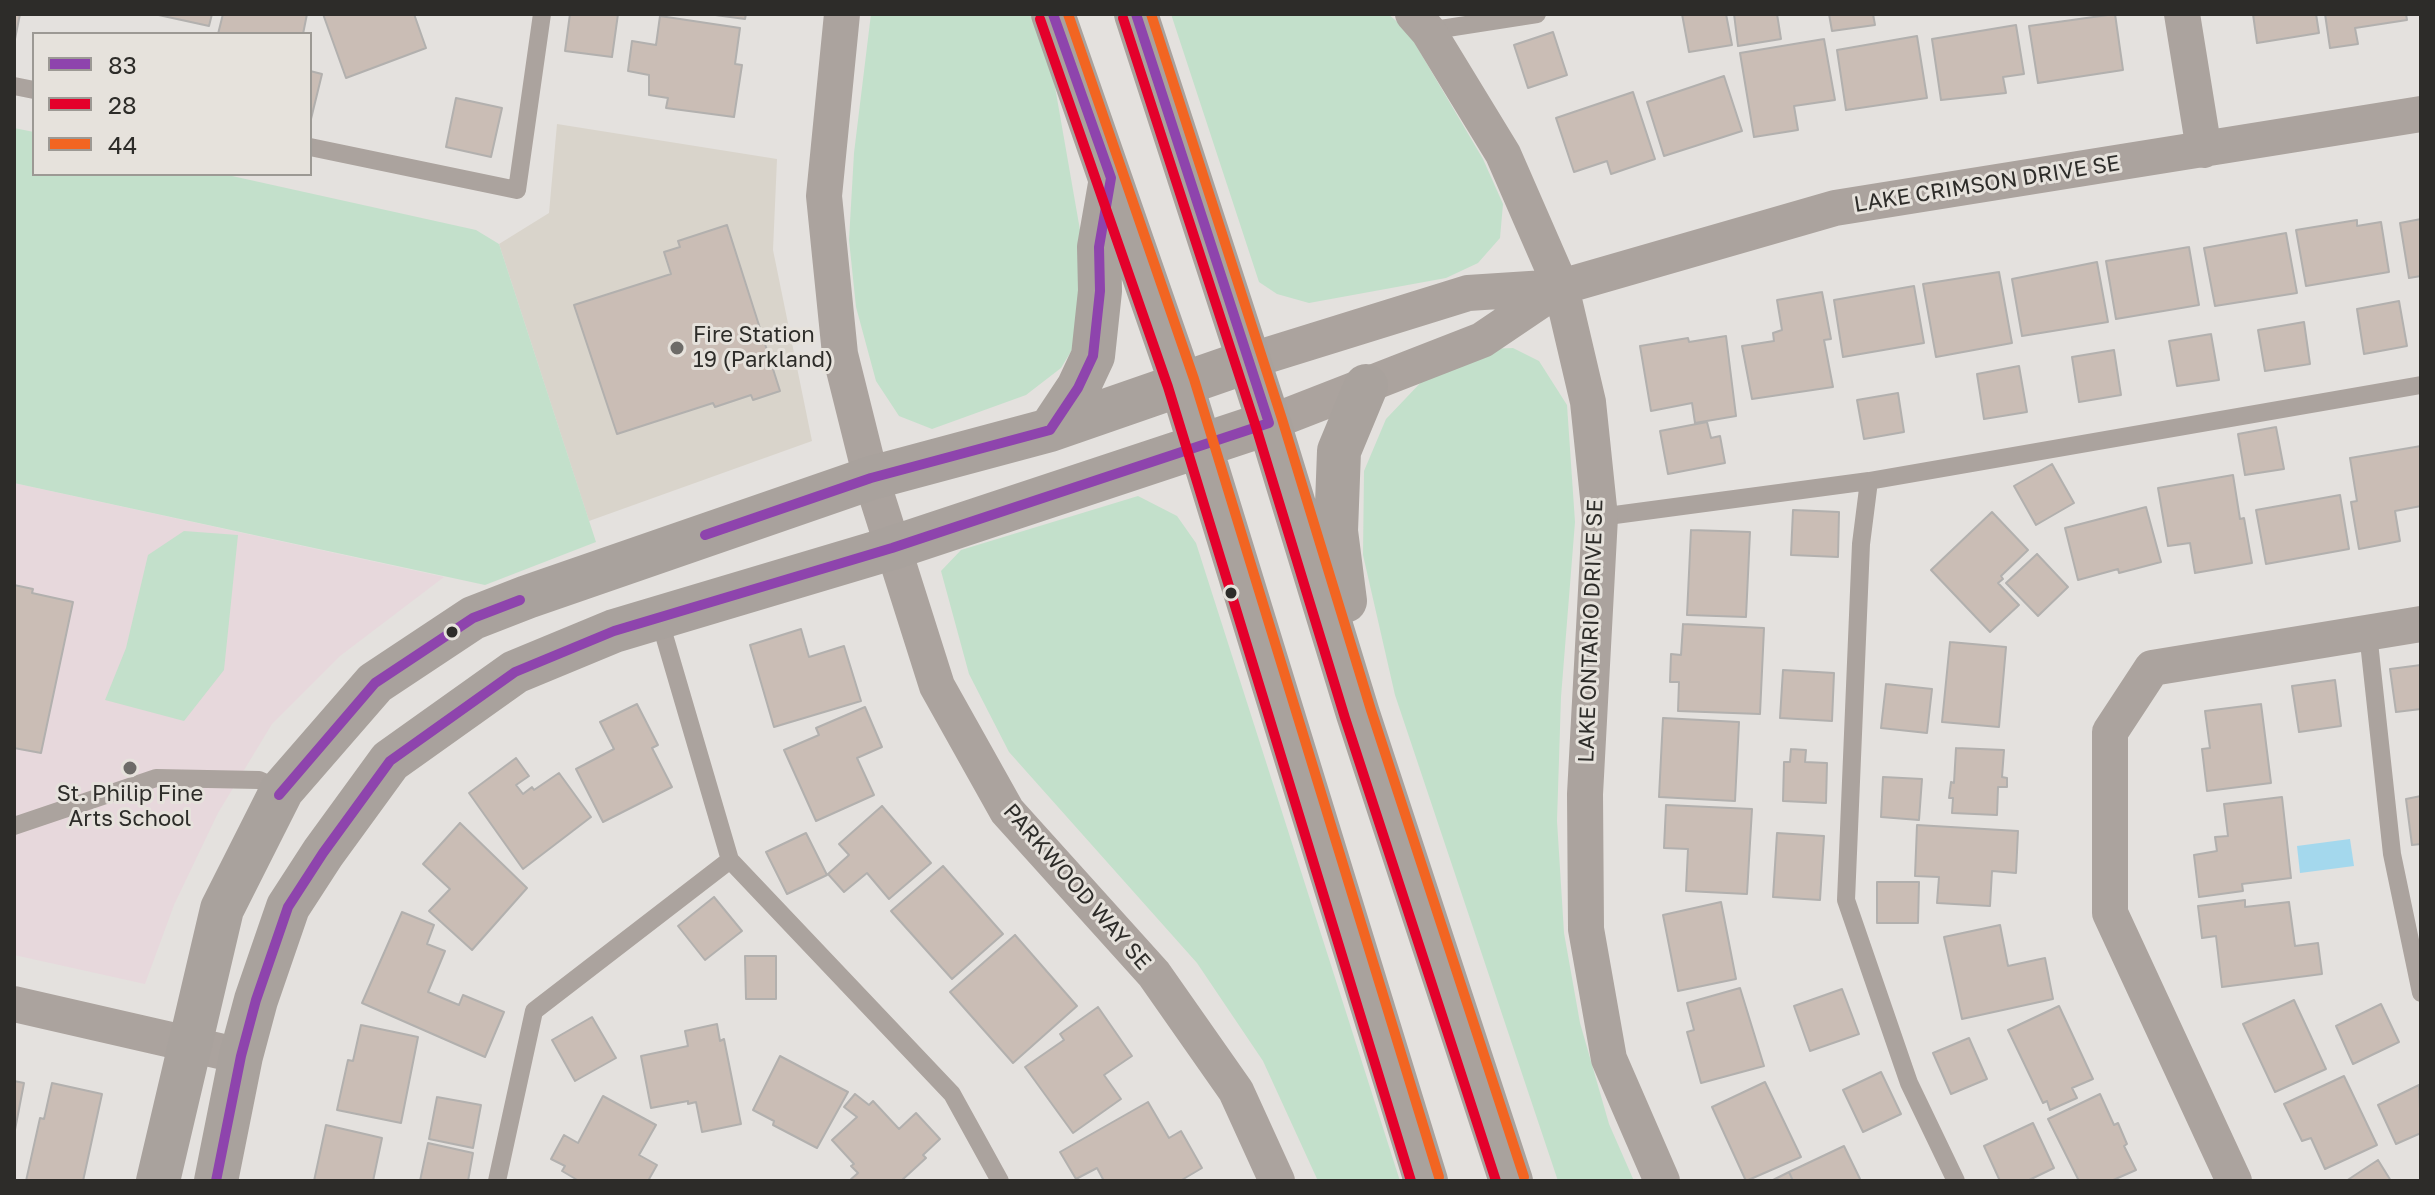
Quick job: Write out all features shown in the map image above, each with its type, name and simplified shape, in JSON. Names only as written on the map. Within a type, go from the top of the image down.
[{"type":"main road","points":[[1053,14],[1181,383],[1426,1181]]},
{"type":"main road","points":[[1136,14],[1269,423],[1358,714],[1511,1181]]},
{"type":"main road","points":[[1050,430],[1078,388],[1093,356],[1100,291],[1099,247],[1111,178]]},
{"type":"main road","points":[[158,1181],[222,909],[282,790],[375,683],[473,618],[527,597],[871,478],[1050,430],[1249,361]]},
{"type":"main road","points":[[1358,714],[1336,531],[1339,451],[1366,386]]},
{"type":"main road","points":[[216,1181],[241,1056],[256,1000],[288,907],[390,761],[515,672],[614,631],[892,548],[1269,423]]},
{"type":"main road","points":[[282,790],[338,833]]},
{"type":"street","name":"PARKWOOD WAY SE","points":[[842,14],[824,196],[840,354],[871,478],[937,686],[1007,811],[1154,974],[1236,1091],[1277,1181]]},
{"type":"street","points":[[2182,14],[2204,150]]},
{"type":"street","name":"LAKE ONTARIO DRIVE SE","points":[[1420,23],[1503,154],[1561,287],[1588,402],[1600,517],[1585,794],[1586,929],[1609,1059],[1662,1181]]},
{"type":"street","name":"LAKE CRIMSON DRIVE SE","points":[[1249,361],[1468,293],[1561,287],[1835,208],[2421,114]]},
{"type":"street","name":"LAKE CRIMSON DRIVE SE","points":[[1269,423],[1482,340],[1561,287]]},
{"type":"street","points":[[2234,1181],[2110,913],[2110,732],[2152,668],[2421,624]]},
{"type":"street","points":[[14,1004],[241,1056]]},
{"type":"lane","points":[[312,147],[517,190],[542,14]]},
{"type":"lane","points":[[1420,23],[1537,14]]},
{"type":"lane","points":[[1600,517],[1869,481],[2421,385]]},
{"type":"lane","points":[[1869,481],[1861,544],[1846,900],[1909,1083],[1956,1181]]},
{"type":"lane","points":[[659,618],[730,860],[952,1094],[1000,1181]]},
{"type":"lane","points":[[2368,633],[2392,854],[2421,993]]},
{"type":"lane","points":[[14,826],[156,778],[259,780],[282,790]]},
{"type":"lane","points":[[497,1181],[534,1011],[730,860]]},
{"type":"shaded area","points":[[557,124],[777,159],[773,250],[812,441],[589,521],[499,244],[549,213]]},
{"type":"shaded area","name":"St. Philip Fine Arts School","points":[[14,483],[444,577],[340,656],[272,724],[218,813],[174,905],[145,984],[14,955]]},
{"type":"green space","points":[[871,14],[1033,14],[1054,81],[1084,253],[1081,335],[1061,368],[1026,395],[932,429],[899,416],[876,381],[856,307],[849,240],[854,153]]},
{"type":"green space","points":[[1171,14],[1388,14],[1407,30],[1483,159],[1503,204],[1500,238],[1478,263],[1446,278],[1309,303],[1277,294],[1259,282]]},
{"type":"green space","points":[[14,128],[32,132],[32,176],[232,176],[476,230],[499,244],[596,542],[485,585],[14,483]]},
{"type":"green space","points":[[1513,348],[1539,361],[1567,405],[1575,522],[1561,697],[1557,821],[1564,933],[1580,1023],[1609,1124],[1634,1181],[1558,1181],[1395,695],[1363,555],[1364,471],[1386,419],[1426,377],[1485,349]]},
{"type":"green space","points":[[1138,496],[1177,516],[1196,543],[1400,1181],[1318,1181],[1263,1061],[1197,963],[1009,752],[969,674],[941,571],[961,550]]},
{"type":"green space","points":[[184,531],[238,535],[224,670],[184,721],[105,700],[126,648],[148,555]]},
{"type":"water","points":[[2350,839],[2354,866],[2300,873],[2297,846]]},
{"type":"building","points":[[14,14],[20,14],[14,44]]},
{"type":"building","points":[[154,14],[212,14],[209,26]]},
{"type":"building","points":[[223,14],[307,14],[303,32],[218,32]]},
{"type":"building","points":[[323,14],[414,14],[426,48],[346,78]]},
{"type":"building","points":[[570,14],[618,14],[612,57],[565,51]]},
{"type":"building","points":[[708,14],[746,14],[745,19]]},
{"type":"building","points":[[1682,14],[1726,14],[1732,45],[1689,52]]},
{"type":"building","points":[[1734,14],[1777,14],[1781,39],[1738,46]]},
{"type":"building","points":[[1829,14],[1873,14],[1875,25],[1832,31]]},
{"type":"building","points":[[2115,14],[2123,70],[2038,83],[2029,26]]},
{"type":"building","points":[[2253,14],[2316,14],[2319,33],[2257,43]]},
{"type":"building","points":[[2325,14],[2406,14],[2407,20],[2355,28],[2358,44],[2330,48]]},
{"type":"building","points":[[660,16],[740,28],[735,64],[742,65],[734,117],[666,108],[668,98],[649,95],[649,75],[628,71],[632,41],[656,45]]},
{"type":"building","points":[[2016,25],[2024,74],[2003,77],[2006,93],[1941,100],[1932,39]]},
{"type":"building","points":[[1553,32],[1567,75],[1528,88],[1514,45]]},
{"type":"building","points":[[1917,36],[1927,98],[1846,110],[1837,50]]},
{"type":"building","points":[[1824,39],[1835,100],[1794,106],[1798,130],[1754,137],[1740,53]]},
{"type":"building","points":[[312,72],[322,74],[312,115]]},
{"type":"building","points":[[1724,76],[1742,131],[1664,156],[1647,102]]},
{"type":"building","points":[[1633,92],[1655,159],[1611,174],[1607,161],[1574,172],[1556,118]]},
{"type":"building","points":[[456,98],[502,108],[491,157],[446,147]]},
{"type":"building","points":[[2421,219],[2421,276],[2409,278],[2400,223]]},
{"type":"building","points":[[2357,220],[2357,226],[2381,222],[2389,272],[2306,286],[2296,230]]},
{"type":"building","name":"Fire Station 19 (Parkland)","points":[[727,225],[780,391],[753,400],[751,395],[715,407],[713,403],[617,434],[574,305],[671,274],[664,252],[680,247],[678,241]]},
{"type":"building","points":[[2286,233],[2297,293],[2215,306],[2204,248]]},
{"type":"building","points":[[2189,247],[2199,305],[2116,319],[2106,261]]},
{"type":"building","points":[[2097,262],[2108,322],[2022,336],[2012,279]]},
{"type":"building","points":[[1999,272],[2012,343],[1936,357],[1923,284]]},
{"type":"building","points":[[1914,286],[1924,343],[1843,357],[1834,300]]},
{"type":"building","points":[[1822,292],[1831,339],[1824,340],[1833,387],[1752,399],[1742,346],[1774,341],[1773,333],[1782,330],[1777,300]]},
{"type":"building","points":[[2399,301],[2407,346],[2364,354],[2357,309]]},
{"type":"building","points":[[2304,322],[2310,364],[2265,371],[2258,330]]},
{"type":"building","points":[[2211,334],[2219,380],[2177,386],[2169,341]]},
{"type":"building","points":[[1726,336],[1736,416],[1695,423],[1692,403],[1651,411],[1640,346],[1688,338],[1689,342]]},
{"type":"building","points":[[2114,350],[2121,395],[2079,402],[2072,357]]},
{"type":"building","points":[[2019,366],[2027,412],[1984,419],[1977,374]]},
{"type":"building","points":[[1898,393],[1904,432],[1864,439],[1857,400]]},
{"type":"building","points":[[1707,422],[1711,438],[1720,436],[1725,463],[1668,474],[1660,431]]},
{"type":"building","points":[[2276,427],[2284,469],[2245,475],[2238,434]]},
{"type":"building","points":[[2421,446],[2421,506],[2395,511],[2400,541],[2359,549],[2351,502],[2357,501],[2350,458]]},
{"type":"building","points":[[2052,464],[2074,503],[2036,525],[2014,486]]},
{"type":"building","points":[[2233,475],[2240,519],[2244,518],[2252,563],[2195,573],[2190,543],[2168,546],[2158,488]]},
{"type":"building","points":[[2340,495],[2349,549],[2266,564],[2256,510]]},
{"type":"building","points":[[2146,507],[2161,562],[2078,580],[2065,528]]},
{"type":"building","points":[[1793,510],[1839,512],[1838,557],[1791,555]]},
{"type":"building","points":[[1992,512],[2028,550],[2001,576],[2003,579],[1998,583],[2019,605],[1990,632],[1931,570]]},
{"type":"building","points":[[1691,530],[1750,532],[1746,617],[1687,615]]},
{"type":"building","points":[[2037,554],[2068,587],[2038,616],[2006,583]]},
{"type":"building","points":[[14,585],[33,589],[32,593],[73,602],[41,753],[14,748]]},
{"type":"building","points":[[1683,624],[1764,628],[1760,714],[1678,711],[1679,682],[1670,682],[1671,654],[1681,655]]},
{"type":"building","points":[[801,629],[809,657],[844,646],[861,701],[774,727],[750,645]]},
{"type":"building","points":[[1950,642],[2006,647],[1999,727],[1942,722]]},
{"type":"building","points":[[2421,665],[2421,709],[2396,712],[2390,669]]},
{"type":"building","points":[[1783,670],[1834,673],[1832,721],[1780,718]]},
{"type":"building","points":[[2335,680],[2341,726],[2299,732],[2292,686]]},
{"type":"building","points":[[1886,684],[1932,689],[1927,733],[1881,728]]},
{"type":"building","points":[[637,704],[658,745],[652,748],[672,787],[603,822],[576,769],[614,749],[600,722]]},
{"type":"building","points":[[2261,704],[2271,783],[2207,791],[2202,749],[2210,748],[2205,711]]},
{"type":"building","points":[[865,707],[882,747],[857,758],[874,795],[816,821],[784,750],[819,735],[816,728]]},
{"type":"building","points":[[1663,718],[1739,722],[1735,801],[1659,797]]},
{"type":"building","points":[[1956,748],[2004,750],[2002,777],[2007,778],[2007,787],[1998,787],[1997,815],[1952,813],[1953,798],[1949,798],[1951,782],[1954,783]]},
{"type":"building","points":[[1791,749],[1806,750],[1805,762],[1827,763],[1826,803],[1783,801],[1784,762],[1790,762]]},
{"type":"building","points":[[516,758],[529,776],[516,785],[523,794],[559,773],[591,817],[523,869],[469,793]]},
{"type":"building","points":[[1883,777],[1922,779],[1919,820],[1881,817]]},
{"type":"building","points":[[2421,796],[2421,844],[2412,845],[2406,799]]},
{"type":"building","points":[[2282,797],[2291,878],[2242,884],[2243,891],[2199,897],[2194,855],[2217,851],[2215,837],[2228,836],[2224,804]]},
{"type":"building","points":[[1666,805],[1752,809],[1747,894],[1686,891],[1688,849],[1664,848]]},
{"type":"building","points":[[882,806],[931,863],[889,899],[867,873],[844,892],[828,874],[849,855],[839,844]]},
{"type":"building","points":[[460,823],[527,888],[472,950],[429,911],[450,889],[423,864]]},
{"type":"building","points":[[1917,825],[2018,831],[2016,873],[1992,871],[1990,906],[1937,903],[1939,877],[1915,876]]},
{"type":"building","points":[[806,833],[827,875],[787,894],[766,852]]},
{"type":"building","points":[[1777,833],[1824,836],[1820,900],[1773,897]]},
{"type":"building","points":[[943,866],[1003,934],[952,979],[891,911]]},
{"type":"building","points":[[1877,882],[1919,882],[1918,923],[1877,923]]},
{"type":"building","points":[[714,897],[742,931],[705,960],[678,926]]},
{"type":"building","points":[[2245,900],[2245,907],[2289,902],[2295,946],[2318,943],[2322,974],[2222,987],[2216,936],[2202,938],[2198,906]]},
{"type":"building","points":[[1721,902],[1736,979],[1678,991],[1663,915]]},
{"type":"building","points":[[402,912],[434,925],[427,944],[445,951],[428,992],[459,1005],[463,995],[504,1012],[485,1057],[362,1003]]},
{"type":"building","points":[[2000,925],[2008,966],[2045,958],[2053,999],[1962,1019],[1944,937]]},
{"type":"building","points":[[1015,935],[1077,1006],[1013,1063],[950,992]]},
{"type":"building","points":[[745,956],[776,956],[776,999],[746,999]]},
{"type":"building","points":[[1740,988],[1764,1066],[1701,1083],[1687,1032],[1694,1030],[1687,1003]]},
{"type":"building","points":[[1842,989],[1859,1034],[1810,1051],[1794,1006]]},
{"type":"building","points":[[2294,1000],[2326,1069],[2275,1092],[2243,1024]]},
{"type":"building","points":[[2381,1004],[2399,1042],[2353,1064],[2336,1026]]},
{"type":"building","points":[[2059,1006],[2093,1079],[2072,1088],[2077,1098],[2050,1110],[2047,1101],[2043,1103],[2008,1030]]},
{"type":"building","points":[[1098,1007],[1132,1056],[1104,1075],[1121,1099],[1073,1133],[1025,1067],[1064,1040],[1060,1034]]},
{"type":"building","points":[[592,1017],[616,1058],[575,1081],[552,1040]]},
{"type":"building","points":[[717,1024],[720,1041],[724,1039],[741,1124],[702,1132],[696,1102],[651,1108],[641,1056],[688,1046],[685,1031]]},
{"type":"building","points":[[361,1025],[418,1037],[401,1123],[337,1110],[348,1060],[353,1061]]},
{"type":"building","points":[[1969,1038],[1987,1079],[1951,1094],[1933,1053]]},
{"type":"building","points":[[780,1056],[848,1092],[817,1148],[773,1125],[774,1121],[753,1110]]},
{"type":"building","points":[[1881,1072],[1901,1114],[1863,1132],[1843,1090]]},
{"type":"building","points":[[2344,1076],[2377,1145],[2325,1169],[2311,1138],[2302,1141],[2284,1104]]},
{"type":"building","points":[[14,1081],[24,1083],[14,1135]]},
{"type":"building","points":[[1765,1082],[1801,1157],[1746,1181],[1712,1107]]},
{"type":"building","points":[[52,1083],[102,1094],[83,1181],[26,1181],[40,1118],[44,1119]]},
{"type":"building","points":[[2419,1085],[2421,1133],[2396,1144],[2378,1105]]},
{"type":"building","points":[[855,1094],[869,1105],[873,1101],[899,1129],[916,1113],[940,1139],[923,1155],[926,1158],[901,1181],[849,1181],[858,1173],[851,1166],[854,1164],[832,1140],[857,1117],[844,1107]]},
{"type":"building","points":[[2100,1094],[2114,1125],[2118,1123],[2127,1144],[2124,1146],[2136,1170],[2111,1181],[2079,1181],[2048,1119]]},
{"type":"building","points":[[603,1096],[656,1125],[639,1155],[657,1165],[648,1181],[579,1181],[562,1171],[565,1166],[551,1159],[564,1135],[578,1143]]},
{"type":"building","points":[[437,1097],[481,1105],[473,1148],[429,1139]]},
{"type":"building","points":[[1148,1102],[1169,1138],[1181,1131],[1202,1168],[1180,1181],[1104,1181],[1097,1168],[1076,1179],[1060,1152]]},
{"type":"building","points":[[2033,1123],[2054,1168],[2027,1181],[2000,1181],[1984,1146]]},
{"type":"building","points":[[326,1125],[382,1138],[373,1181],[314,1181]]},
{"type":"building","points":[[428,1143],[473,1153],[468,1181],[420,1181]]},
{"type":"building","points":[[1844,1146],[1861,1181],[1793,1181],[1789,1172]]},
{"type":"building","points":[[2378,1160],[2391,1181],[2346,1181]]},
{"type":"building","points":[[1789,1172],[1793,1181],[1771,1181]]},
{"type":"transit line","name":"83","points":[[705,535],[871,478],[1050,430],[1078,388],[1093,356],[1100,291],[1099,247],[1111,178],[1053,14]]},
{"type":"transit line","name":"44","points":[[1068,14],[1194,379],[1439,1177]]},
{"type":"transit line","name":"83","points":[[216,1181],[241,1056],[256,1000],[288,907],[390,761],[515,672],[614,631],[892,548],[1269,423],[1136,14]]},
{"type":"transit line","name":"44","points":[[1151,14],[1282,419],[1371,710],[1524,1177]]},
{"type":"transit line","name":"28","points":[[1123,18],[1496,1181]]},
{"type":"transit line","name":"28","points":[[1040,19],[1168,387],[1411,1181]]},
{"type":"transit line","name":"83","points":[[279,795],[375,683],[473,618],[520,600]]},
{"type":"place","name":"Fire Station 19 (Parkland)","points":[[677,348]]},
{"type":"place","name":"St. Philip Fine Arts School","points":[[130,768]]}]
